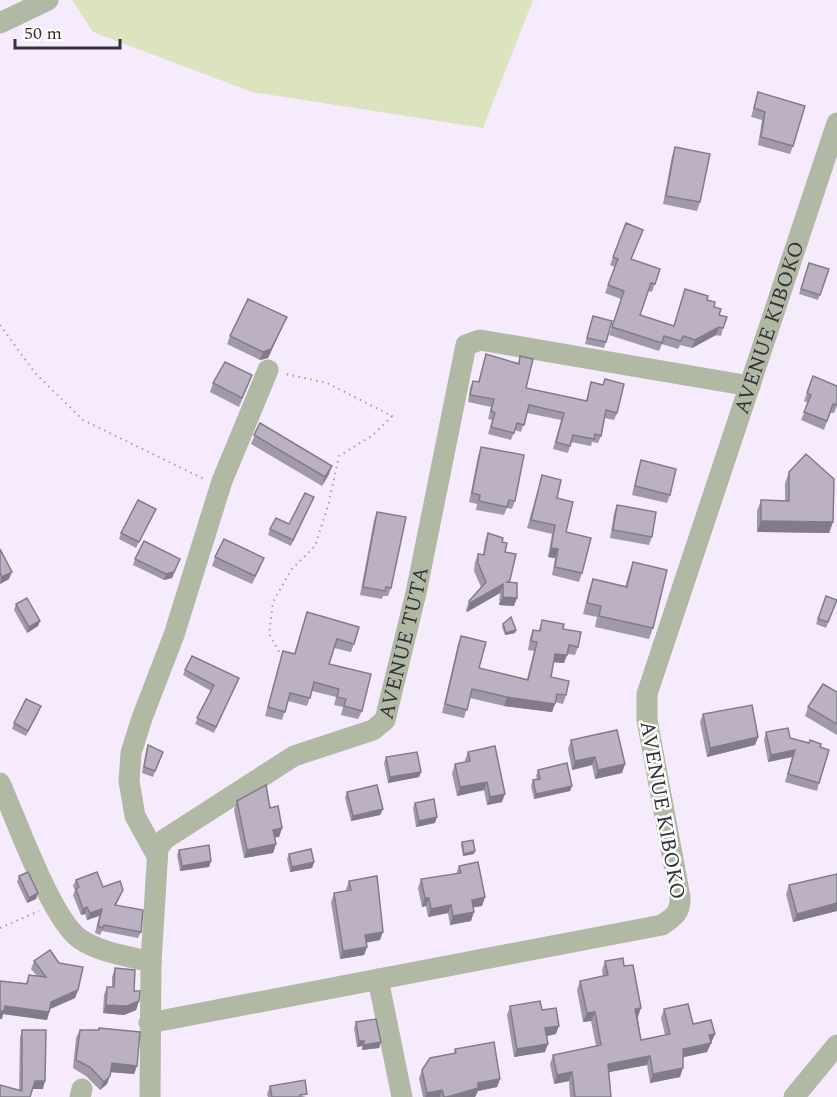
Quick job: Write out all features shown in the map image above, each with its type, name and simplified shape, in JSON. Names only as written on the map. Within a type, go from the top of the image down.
[{"type":"street","points":[[0,23],[48,0]]},
{"type":"street","name":"AVENUE KIBOKO","points":[[149,1023],[662,925],[678,913],[680,897],[646,703],[674,609],[837,123]]},
{"type":"street","name":"AVENUE TUTA","points":[[157,856],[158,848],[165,839],[294,756],[373,730],[383,722],[416,593],[464,349],[468,343],[480,340],[750,386]]},
{"type":"street","points":[[150,1097],[149,1023],[157,856],[135,816],[129,781],[131,753],[142,717],[174,635],[222,481],[268,369]]},
{"type":"street","points":[[0,783],[54,904],[64,921],[80,939],[116,954],[151,962]]},
{"type":"street","points":[[378,979],[402,1097]]},
{"type":"street","points":[[794,1097],[837,1044]]},
{"type":"path","points":[[0,325],[35,373],[83,420],[200,479],[222,481]]},
{"type":"path","points":[[268,369],[327,383],[392,416],[373,435],[339,456],[328,506],[315,546],[291,570],[273,602],[269,634],[282,657]]},
{"type":"path","points":[[0,928],[54,904]]},
{"type":"green space","points":[[72,0],[533,0],[483,128],[252,92],[93,32]]},
{"type":"building","points":[[758,92],[805,106],[793,146],[761,137],[765,112],[754,108]]},
{"type":"building","points":[[675,147],[710,154],[700,202],[666,196]]},
{"type":"building","points":[[626,223],[643,230],[631,259],[660,269],[655,284],[651,283],[640,315],[674,326],[685,289],[708,296],[707,300],[715,302],[714,307],[721,309],[719,315],[727,317],[723,328],[719,327],[695,340],[683,336],[681,341],[664,336],[662,343],[612,327],[624,291],[608,285],[618,259],[613,257]]},
{"type":"building","points":[[809,263],[829,269],[820,295],[801,289]]},
{"type":"building","points":[[248,299],[287,317],[271,349],[263,352],[230,336]]},
{"type":"building","points":[[593,316],[612,321],[606,342],[587,338]]},
{"type":"building","points":[[486,354],[519,364],[520,356],[533,359],[526,388],[587,401],[591,382],[603,385],[605,379],[624,384],[617,413],[606,410],[601,436],[595,434],[594,439],[573,435],[570,446],[556,442],[564,413],[529,405],[524,425],[517,423],[514,433],[491,427],[495,413],[491,411],[494,399],[470,395],[473,381],[479,382]]},
{"type":"building","points":[[225,362],[252,375],[242,398],[213,383]]},
{"type":"building","points":[[813,376],[837,386],[837,405],[833,404],[827,421],[804,412],[811,395],[807,393]]},
{"type":"building","points":[[260,423],[332,466],[325,477],[254,435]]},
{"type":"building","points":[[481,447],[524,455],[515,501],[509,500],[507,507],[479,501],[480,495],[472,493]]},
{"type":"building","points":[[806,454],[834,479],[833,522],[761,521],[761,500],[789,501],[789,472]]},
{"type":"building","points":[[641,460],[676,469],[670,495],[635,486]]},
{"type":"building","points":[[542,475],[561,480],[557,498],[573,502],[566,532],[591,538],[582,573],[555,567],[558,549],[551,548],[555,525],[531,520]]},
{"type":"building","points":[[305,493],[314,497],[293,540],[270,529],[276,518],[289,524]]},
{"type":"building","points":[[138,500],[156,509],[139,542],[121,533]]},
{"type":"building","points":[[617,505],[656,512],[652,537],[613,530]]},
{"type":"building","points":[[377,512],[406,517],[391,588],[386,587],[385,591],[363,587]]},
{"type":"building","points":[[488,533],[503,538],[502,542],[507,543],[505,552],[516,554],[510,580],[507,582],[517,583],[517,598],[503,597],[503,584],[470,603],[469,601],[486,582],[478,563],[478,554],[484,555]]},
{"type":"building","points":[[224,539],[264,558],[255,576],[215,557]]},
{"type":"building","points":[[144,541],[180,559],[174,572],[166,574],[135,559]]},
{"type":"building","points":[[0,549],[12,572],[2,577],[0,572]]},
{"type":"building","points":[[633,562],[667,570],[653,628],[599,616],[601,606],[587,603],[593,579],[627,587]]},
{"type":"building","points":[[826,596],[837,600],[828,622],[818,619]]},
{"type":"building","points":[[27,598],[40,621],[29,627],[16,604]]},
{"type":"building","points":[[307,612],[359,627],[354,644],[337,639],[329,664],[371,674],[362,711],[344,706],[346,699],[337,697],[339,689],[314,682],[310,698],[290,693],[285,712],[268,707],[283,651],[295,654]]},
{"type":"building","points":[[511,617],[516,630],[506,633],[503,624]]},
{"type":"building","points":[[542,620],[564,624],[563,629],[581,632],[578,647],[569,645],[567,655],[555,654],[551,677],[569,681],[566,695],[557,694],[555,704],[472,689],[467,710],[445,704],[461,636],[486,642],[479,668],[528,680],[537,642],[531,641],[533,630],[540,631]]},
{"type":"building","points":[[192,656],[239,678],[216,727],[197,718],[214,685],[185,670]]},
{"type":"building","points":[[823,684],[837,692],[837,724],[808,707]]},
{"type":"building","points":[[26,699],[41,706],[28,731],[14,723]]},
{"type":"building","points":[[752,705],[758,737],[710,748],[703,714]]},
{"type":"building","points":[[788,728],[790,738],[809,743],[810,740],[829,750],[819,783],[788,774],[795,750],[771,755],[766,732]]},
{"type":"building","points":[[617,730],[625,764],[598,770],[595,757],[575,761],[571,740]]},
{"type":"building","points":[[148,745],[163,752],[155,771],[144,767]]},
{"type":"building","points":[[495,746],[505,794],[490,797],[487,782],[460,787],[455,764],[470,761],[468,752]]},
{"type":"building","points":[[417,752],[421,772],[390,777],[386,757]]},
{"type":"building","points":[[567,763],[572,786],[536,794],[533,780],[540,779],[538,770]]},
{"type":"building","points":[[266,785],[270,808],[278,806],[282,828],[273,830],[276,844],[247,850],[237,801]]},
{"type":"building","points":[[377,785],[383,809],[353,816],[347,792]]},
{"type":"building","points":[[434,799],[437,817],[419,821],[415,803]]},
{"type":"building","points":[[473,840],[475,851],[464,854],[462,842]]},
{"type":"building","points":[[209,845],[211,861],[182,866],[179,850]]},
{"type":"building","points":[[311,849],[314,862],[292,867],[289,854]]},
{"type":"building","points":[[478,862],[485,897],[472,900],[474,912],[453,916],[451,905],[431,909],[429,898],[425,898],[421,879],[461,873],[459,866]]},
{"type":"building","points":[[28,872],[38,893],[29,898],[19,876]]},
{"type":"building","points":[[97,872],[103,887],[120,881],[123,890],[115,905],[143,910],[141,932],[104,925],[102,928],[98,926],[102,909],[90,913],[87,907],[83,909],[76,889],[79,887],[76,880]]},
{"type":"building","points":[[837,874],[837,903],[797,914],[789,885]]},
{"type":"building","points":[[377,876],[383,932],[365,935],[367,947],[343,951],[334,893],[351,890],[349,881]]},
{"type":"building","points":[[50,950],[59,963],[83,967],[78,990],[51,1002],[49,1012],[5,1006],[4,1011],[0,1011],[0,981],[27,984],[29,975],[46,977],[34,961]]},
{"type":"building","points":[[623,958],[624,966],[633,965],[641,1008],[635,1009],[641,1040],[670,1034],[664,1009],[688,1004],[693,1024],[711,1020],[715,1034],[709,1035],[711,1043],[683,1049],[683,1068],[653,1074],[650,1056],[608,1064],[611,1097],[575,1097],[572,1072],[557,1075],[553,1055],[601,1045],[595,1012],[587,1013],[580,981],[608,975],[605,961]]},
{"type":"building","points":[[115,968],[135,970],[134,991],[140,991],[139,1001],[127,1006],[106,1005],[107,987],[114,987]]},
{"type":"building","points":[[540,1001],[542,1010],[556,1008],[559,1026],[545,1028],[548,1044],[517,1049],[510,1006]]},
{"type":"building","points":[[376,1019],[381,1042],[364,1045],[364,1041],[359,1041],[356,1022]]},
{"type":"building","points":[[99,1028],[140,1032],[137,1066],[112,1063],[110,1076],[104,1082],[90,1067],[76,1060],[80,1030],[99,1030]]},
{"type":"building","points":[[22,1030],[46,1030],[45,1081],[35,1081],[30,1097],[0,1097],[0,1085],[22,1091]]},
{"type":"building","points":[[494,1042],[500,1079],[478,1083],[478,1088],[447,1097],[444,1097],[442,1090],[427,1093],[422,1070],[430,1058],[456,1053],[455,1049]]},
{"type":"building","points":[[305,1080],[307,1094],[300,1095],[300,1097],[272,1097],[270,1086]]}]
